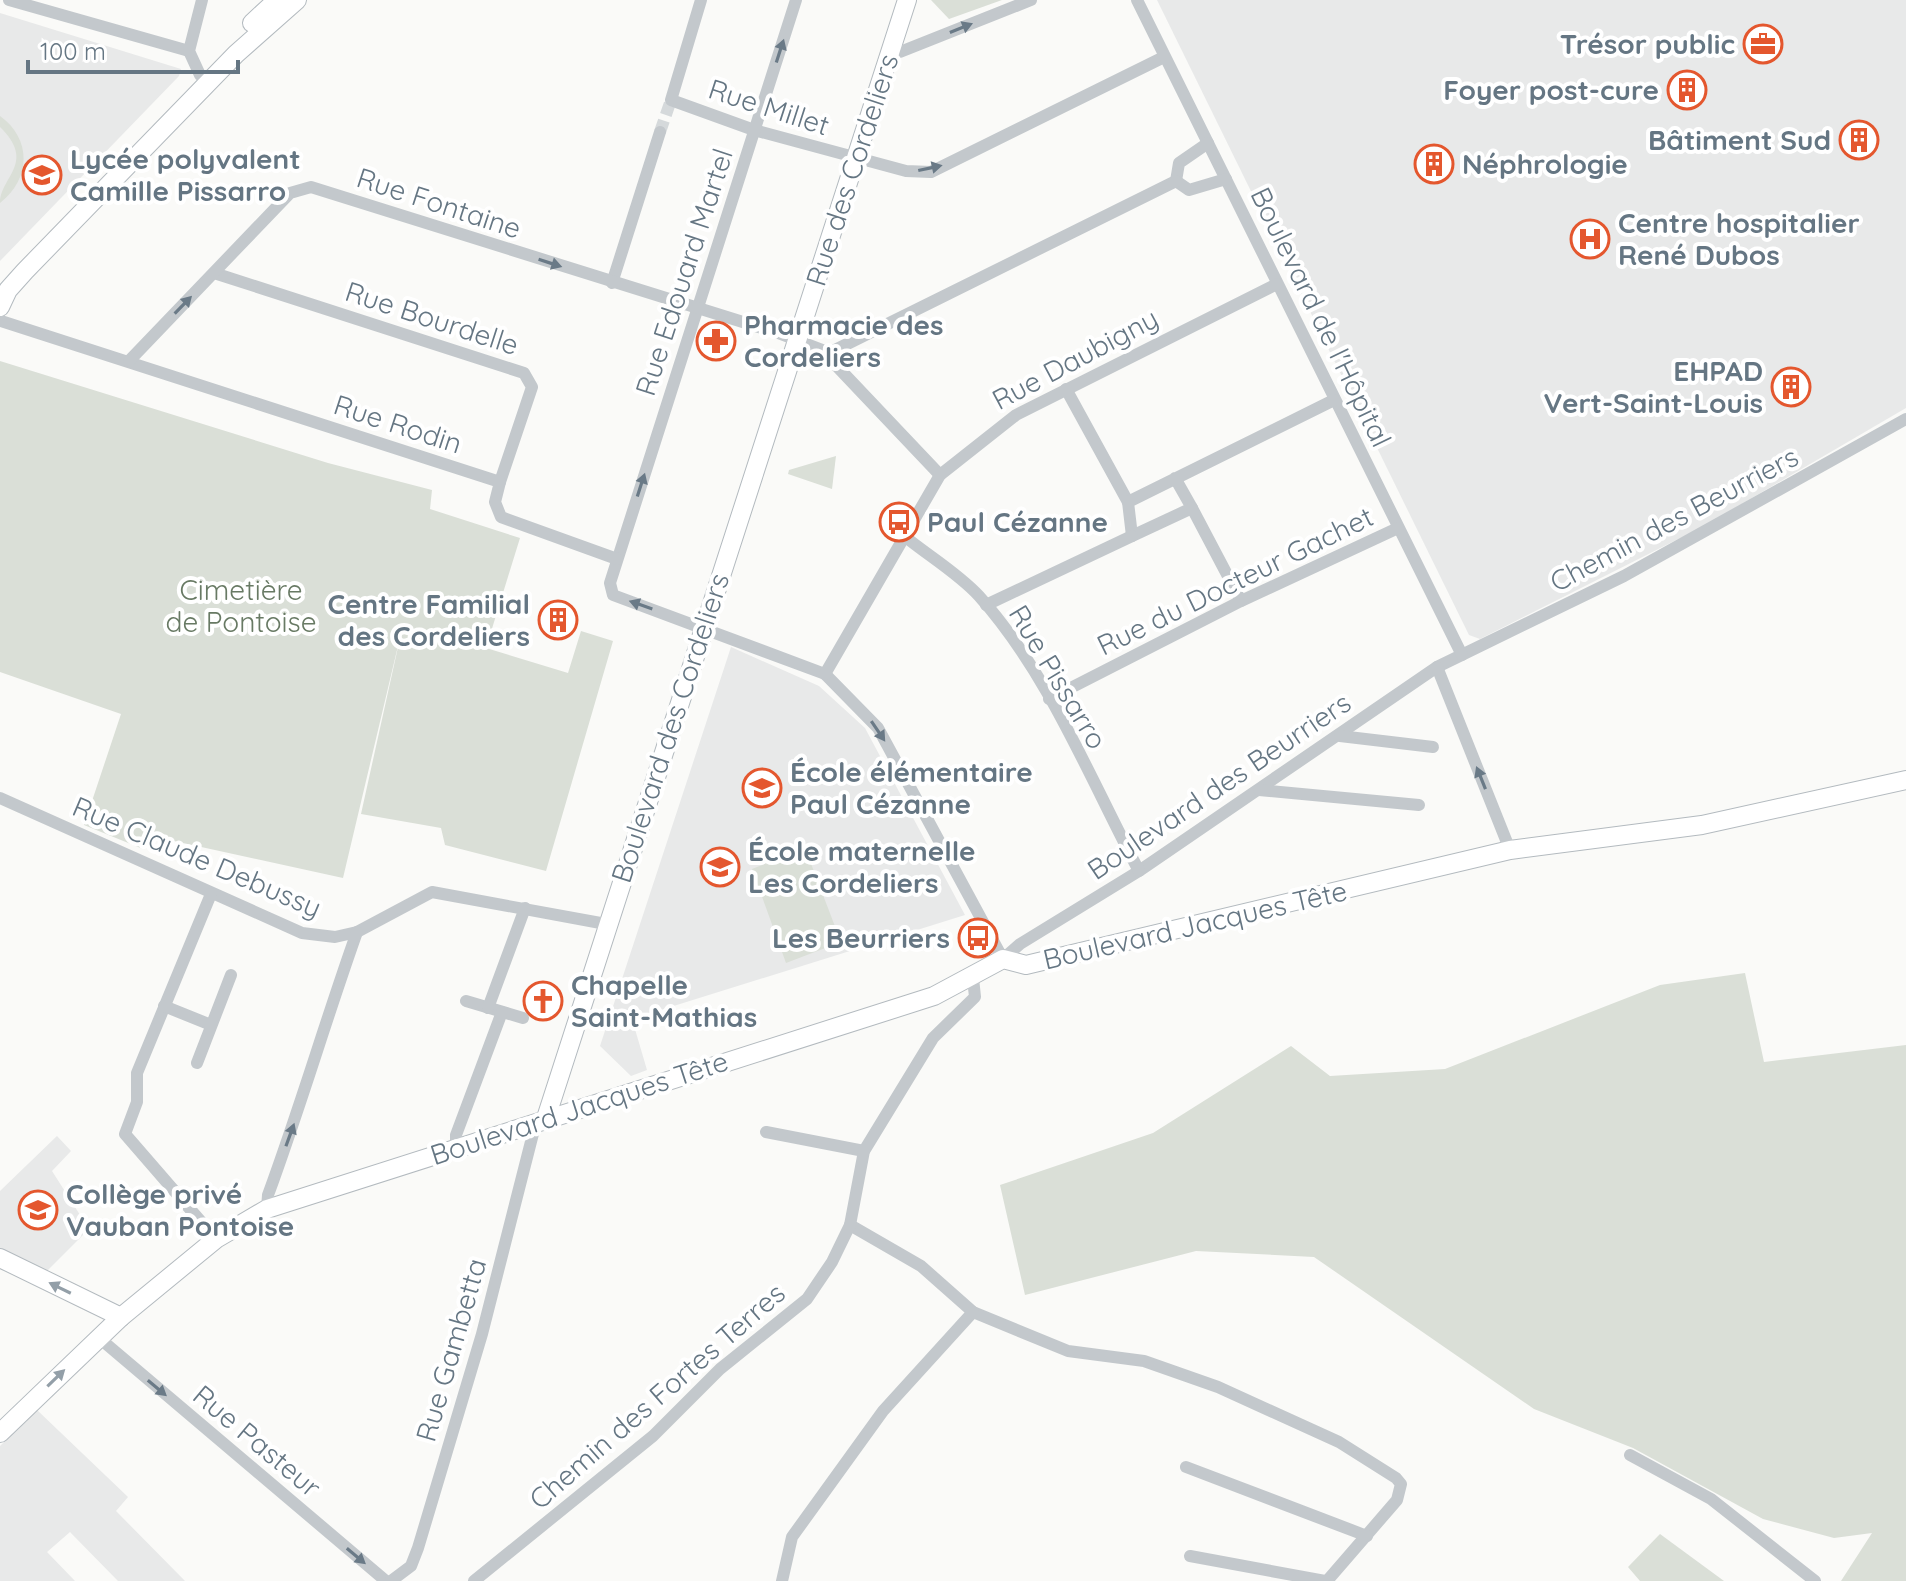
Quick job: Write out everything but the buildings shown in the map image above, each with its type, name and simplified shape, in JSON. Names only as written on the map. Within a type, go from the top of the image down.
[{"type":"street","points":[[9,0],[189,51]]},
{"type":"street","points":[[200,75],[189,51],[202,0]]},
{"type":"street","points":[[0,284],[18,261],[277,0]]},
{"type":"street","points":[[0,322],[0,310],[8,290],[25,271],[236,54],[297,0]]},
{"type":"street","name":"Rue Millet","points":[[701,0],[671,100],[754,130],[906,171],[931,172],[1164,57]]},
{"type":"street","name":"Rue Edouard Martel","points":[[617,559],[796,0]]},
{"type":"street","name":"Rue des Cordeliers","points":[[796,340],[907,0]]},
{"type":"street","points":[[891,51],[900,52],[1031,0]]},
{"type":"street","name":"Boulevard de l'Hôpital","points":[[1137,0],[1462,655]]},
{"type":"street","points":[[612,283],[660,132]]},
{"type":"street","points":[[1176,181],[1179,163],[1208,143]]},
{"type":"street","points":[[1176,181],[1189,190],[1226,179]]},
{"type":"street","points":[[940,475],[831,360],[835,350],[1176,181]]},
{"type":"street","name":"Rue Fontaine","points":[[129,361],[290,193],[311,187],[698,308],[833,354]]},
{"type":"street","name":"Rue Bourdelle","points":[[214,273],[524,373],[532,387],[500,482]]},
{"type":"street","name":"Rue Daubigny","points":[[825,674],[940,475],[992,430],[1066,389],[1277,284]]},
{"type":"street","name":"Rue Rodin","points":[[0,322],[500,482]]},
{"type":"street","name":"Boulevard des Cordeliers","points":[[541,1120],[796,340]]},
{"type":"street","points":[[1066,389],[1128,502],[1132,536]]},
{"type":"street","points":[[1128,502],[1334,400]]},
{"type":"street","name":"Chemin des Beurriers","points":[[1462,655],[1624,576],[1906,419]]},
{"type":"street","points":[[1175,478],[1241,601]]},
{"type":"street","points":[[500,482],[495,502],[501,517],[617,559],[610,583],[613,595],[704,626],[825,674],[878,728],[1003,959]]},
{"type":"street","points":[[986,605],[1192,508]]},
{"type":"street","name":"Rue du Docteur Gachet","points":[[1049,699],[1241,601],[1398,528]]},
{"type":"street","name":"Rue Pissarro","points":[[903,535],[986,605],[1049,699],[1139,871]]},
{"type":"street","name":"Boulevard des Beurriers","points":[[1003,959],[1020,944],[1139,871],[1340,736],[1437,667],[1462,655]]},
{"type":"street","points":[[1437,667],[1510,850]]},
{"type":"street","points":[[1340,736],[1433,747]]},
{"type":"street","name":"Boulevard Jacques Tête","points":[[0,1433],[121,1317],[216,1239],[267,1209],[934,996],[973,978],[1003,959],[1026,965],[1510,850],[1702,825],[1906,780]]},
{"type":"street","points":[[1259,790],[1419,805]]},
{"type":"street","name":"Rue Claude Debussy","points":[[0,798],[302,933],[335,937],[357,932],[432,892],[606,924]]},
{"type":"street","points":[[211,894],[137,1073],[137,1102],[125,1134],[216,1239]]},
{"type":"street","points":[[488,1008],[525,908]]},
{"type":"street","points":[[267,1209],[268,1195],[300,1108],[309,1067],[357,932]]},
{"type":"street","points":[[197,1063],[231,975]]},
{"type":"street","name":"Chemin des Fortes Terres","points":[[474,1581],[653,1436],[720,1369],[807,1299],[832,1262],[850,1225],[864,1151],[933,1038],[975,997],[973,978]]},
{"type":"street","points":[[466,1001],[523,1018]]},
{"type":"street","points":[[164,1006],[211,1025]]},
{"type":"street","points":[[456,1147],[456,1135],[502,1012]]},
{"type":"street","name":"Rue Gambetta","points":[[388,1581],[411,1566],[418,1548],[482,1334],[541,1120]]},
{"type":"street","points":[[766,1132],[864,1151]]},
{"type":"street","points":[[850,1225],[921,1266],[973,1312],[1068,1351],[1144,1361],[1174,1371],[1339,1442],[1401,1484],[1397,1500],[1326,1581],[1190,1556]]},
{"type":"street","points":[[0,1258],[121,1317]]},
{"type":"street","points":[[782,1581],[792,1537],[883,1411],[973,1312]]},
{"type":"street","name":"Rue Pasteur","points":[[98,1337],[388,1581]]},
{"type":"street","points":[[1630,1455],[1711,1499],[1815,1581]]},
{"type":"street","points":[[1186,1467],[1367,1536]]},
{"type":"shaded area","name":"Centre hospitalier René Dubos","points":[[1157,0],[1906,0],[1906,408],[1704,526],[1480,639],[1469,635]]},
{"type":"shaded area","name":"Lycée polyvalent Camille Pissarro","points":[[0,13],[181,69],[179,76],[0,261]]},
{"type":"shaded area","points":[[731,647],[819,686],[865,728],[965,915],[632,1019],[647,1070],[631,1076],[600,1046]]},
{"type":"shaded area","name":"Collège privé Vauban Pontoise","points":[[57,1136],[71,1151],[52,1171],[89,1229],[46,1272],[0,1250],[0,1191]]},
{"type":"shaded area","points":[[37,1410],[128,1497],[116,1511],[185,1581],[118,1581],[70,1532],[47,1552],[75,1581],[0,1581],[0,1446]]},
{"type":"green space","points":[[931,0],[1002,0],[949,19]]},
{"type":"green space","points":[[0,116],[18,136],[24,159],[18,183],[0,203],[14,169],[16,150],[0,127]]},
{"type":"green space","name":"Cimetière de Pontoise","points":[[0,361],[328,463],[432,490],[430,509],[520,538],[486,648],[568,673],[581,631],[613,641],[546,871],[445,845],[441,828],[361,814],[402,629],[343,878],[151,836],[143,849],[84,825],[121,714],[0,672]]},
{"type":"green space","points":[[836,456],[832,489],[788,474],[789,470]]},
{"type":"green space","points":[[805,848],[841,942],[786,963],[752,869]]},
{"type":"green space","points":[[1745,973],[1764,1062],[1906,1045],[1906,1581],[1841,1581],[1872,1533],[1834,1538],[1763,1519],[1633,1448],[1534,1409],[1314,1257],[1196,1251],[1025,1295],[1000,1185],[1153,1133],[1291,1046],[1330,1076],[1445,1069],[1660,985]]},
{"type":"green space","points":[[1660,1534],[1724,1581],[1640,1581],[1628,1567]]},
{"type":"tunnel","points":[[660,132],[671,100]]},
{"type":"place","name":"Trésor public","points":[[1763,44]]},
{"type":"place","name":"Foyer post-cure","points":[[1687,90]]},
{"type":"place","name":"Bâtiment Sud","points":[[1859,140]]},
{"type":"place","name":"Néphrologie","points":[[1434,164]]},
{"type":"place","name":"Lycée polyvalent Camille Pissarro","points":[[42,175]]},
{"type":"place","name":"Centre hospitalier René Dubos","points":[[1590,239]]},
{"type":"place","name":"Pharmacie des Cordeliers","points":[[716,341]]},
{"type":"place","name":"EHPAD Vert-Saint-Louis","points":[[1791,387]]},
{"type":"place","name":"Paul Cézanne","points":[[899,522]]},
{"type":"place","name":"Centre Familial des Cordeliers","points":[[558,620]]},
{"type":"place","name":"École élémentaire Paul Cézanne","points":[[762,788]]},
{"type":"place","name":"École maternelle Les Cordeliers","points":[[720,867]]},
{"type":"place","name":"Les Beurriers","points":[[978,938]]},
{"type":"place","name":"Chapelle Saint-Mathias","points":[[543,1001]]},
{"type":"place","name":"Collège privé Vauban Pontoise","points":[[38,1210]]}]
